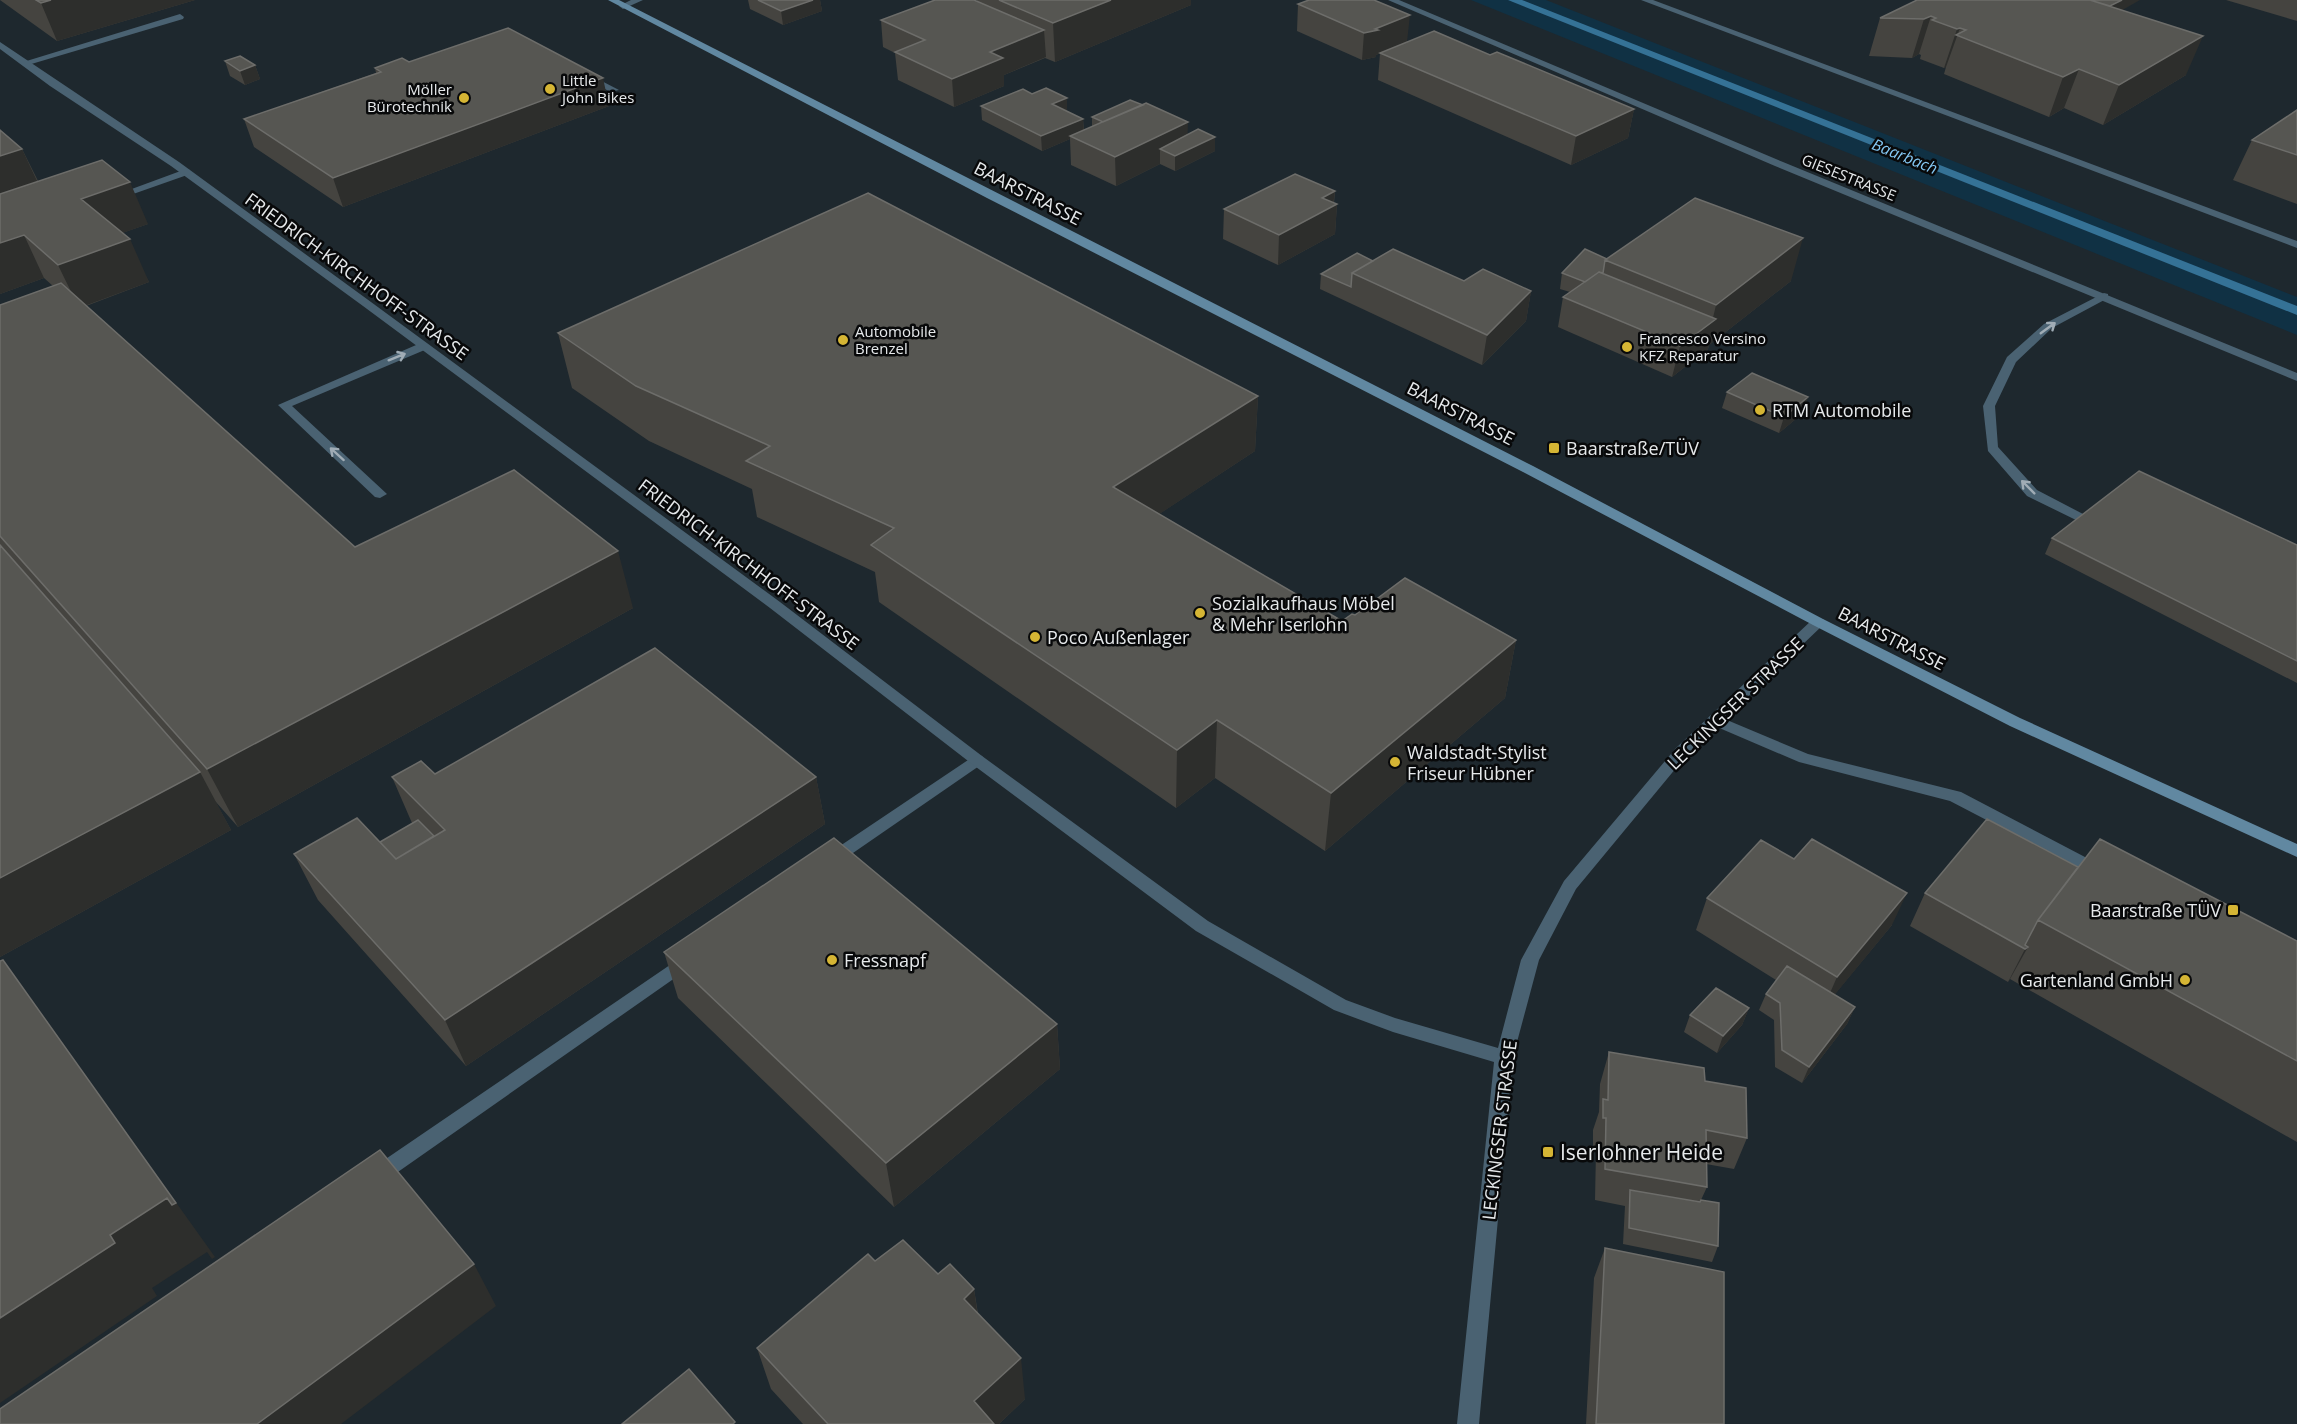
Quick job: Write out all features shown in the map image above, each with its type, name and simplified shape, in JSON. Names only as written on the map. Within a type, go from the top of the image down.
[{"type":"main road","name":"BAARSTRASSE","points":[[617,3],[1001,202],[1528,469],[1818,622],[2015,722],[2297,851]]},
{"type":"street","points":[[617,3],[639,0]]},
{"type":"street","name":"GIESESTRASSE","points":[[1392,0],[1779,164],[2297,377]]},
{"type":"street","points":[[1645,0],[2297,245]]},
{"type":"street","points":[[25,63],[180,17]]},
{"type":"street","name":"FRIEDRICH-KIRCHHOFF-STRASSE","points":[[0,45],[53,84],[186,172],[775,605],[977,760],[1202,926],[1330,1000],[1393,1024],[1504,1057]]},
{"type":"street","points":[[574,70],[614,90]]},
{"type":"street","points":[[108,200],[186,172]]},
{"type":"street","points":[[2078,517],[2032,493],[1992,448],[1989,406],[2011,360],[2048,326],[2104,296]]},
{"type":"street","points":[[380,494],[284,405],[423,346]]},
{"type":"street","name":"LECKINGSER STRASSE","points":[[1468,1424],[1504,1057],[1530,960],[1570,885],[1681,752],[1818,622]]},
{"type":"street","points":[[1715,720],[1804,758],[1955,796],[2110,878]]},
{"type":"street","points":[[821,867],[977,760]]},
{"type":"street","points":[[361,1186],[703,949]]},
{"type":"shaded area","points":[[0,0],[2297,0],[2297,1424],[0,1424]]},
{"type":"shaded area","points":[[1471,0],[1546,0],[2297,297],[2297,335]]},
{"type":"building","points":[[758,0],[813,0],[781,11]]},
{"type":"building","points":[[935,0],[974,0],[1044,30],[990,52],[1003,58],[952,79],[895,52],[925,40],[881,20]]},
{"type":"building","points":[[999,0],[1111,0],[1053,23]]},
{"type":"building","points":[[1309,0],[1374,0],[1410,15],[1375,29],[1378,30],[1364,33],[1298,4]]},
{"type":"building","points":[[1917,0],[2090,0],[2203,36],[2119,85],[2079,69],[2063,77],[1956,35],[1966,30],[1932,20],[1936,18],[1931,16],[1924,19],[1880,18]]},
{"type":"building","points":[[2090,0],[2122,0],[2110,6]]},
{"type":"building","points":[[508,28],[603,78],[333,178],[244,119],[381,72],[375,68],[402,58],[409,62]]},
{"type":"building","points":[[1434,31],[1490,55],[1497,52],[1634,109],[1576,136],[1380,53]]},
{"type":"building","points":[[240,56],[255,65],[240,71],[225,61]]},
{"type":"building","points":[[1046,88],[1067,98],[1052,104],[1083,119],[1041,136],[981,106],[1023,89],[1032,94]]},
{"type":"building","points":[[1130,100],[1143,105],[1103,122],[1092,117]]},
{"type":"building","points":[[1146,103],[1188,122],[1115,157],[1070,136]]},
{"type":"building","points":[[2297,110],[2297,155],[2252,140]]},
{"type":"building","points":[[1198,129],[1215,137],[1175,156],[1160,149]]},
{"type":"building","points":[[0,130],[22,149],[0,156]]},
{"type":"building","points":[[102,160],[130,182],[81,199],[130,239],[58,265],[24,235],[0,243],[0,194]]},
{"type":"building","points":[[1295,174],[1335,191],[1322,198],[1337,204],[1279,235],[1224,209]]},
{"type":"building","points":[[868,193],[1258,396],[1113,487],[1342,621],[1352,614],[1355,615],[1405,578],[1516,640],[1331,793],[1217,720],[1177,750],[871,545],[894,528],[746,461],[770,446],[636,386],[558,333]]},
{"type":"building","points":[[1695,198],[1803,238],[1716,305],[1605,260]]},
{"type":"building","points":[[1393,249],[1464,281],[1483,269],[1531,291],[1487,335],[1352,273]]},
{"type":"building","points":[[1585,249],[1607,259],[1603,273],[1599,272],[1585,282],[1562,273]]},
{"type":"building","points":[[1357,253],[1373,261],[1352,273],[1351,287],[1321,274]]},
{"type":"building","points":[[1599,272],[1716,319],[1680,346],[1563,297]]},
{"type":"building","points":[[61,283],[355,547],[514,470],[618,551],[207,769],[0,536],[0,305]]},
{"type":"building","points":[[1752,373],[1808,397],[1784,417],[1727,392]]},
{"type":"building","points":[[2139,471],[2297,545],[2297,661],[2052,538]]},
{"type":"building","points":[[0,545],[200,772],[0,878]]},
{"type":"building","points":[[655,648],[816,777],[445,1020],[294,854],[357,818],[396,859],[445,830],[392,777],[421,761],[435,774]]},
{"type":"building","points":[[1987,819],[2078,867],[2038,920],[2025,945],[2028,947],[2025,949],[1925,893]]},
{"type":"building","points":[[418,820],[434,836],[396,859],[380,842]]},
{"type":"building","points":[[834,838],[1057,1024],[886,1163],[664,952]]},
{"type":"building","points":[[1812,839],[1907,893],[1837,977],[1707,898],[1761,840],[1794,859]]},
{"type":"building","points":[[2100,839],[2297,941],[2297,1061],[2038,920]]},
{"type":"building","points":[[3,960],[176,1203],[172,1205],[167,1198],[110,1235],[115,1243],[0,1318],[0,961]]},
{"type":"building","points":[[1787,966],[1855,1007],[1809,1067],[1782,1050],[1780,1003],[1766,994]]},
{"type":"building","points":[[1716,988],[1749,1008],[1723,1036],[1690,1015]]},
{"type":"building","points":[[1609,1052],[1704,1068],[1705,1081],[1746,1088],[1747,1138],[1706,1130],[1707,1187],[1605,1169],[1606,1118],[1603,1118],[1603,1099],[1608,1100]]},
{"type":"building","points":[[380,1150],[474,1264],[257,1424],[0,1424],[0,1409]]},
{"type":"building","points":[[1630,1190],[1719,1203],[1718,1246],[1629,1228]]},
{"type":"building","points":[[903,1240],[938,1274],[950,1264],[974,1289],[964,1299],[1021,1358],[974,1401],[994,1424],[828,1424],[757,1348],[868,1254],[875,1261]]},
{"type":"building","points":[[1605,1248],[1724,1272],[1724,1424],[1596,1424]]},
{"type":"building","points":[[689,1369],[735,1422],[733,1424],[622,1424]]},
{"type":"waterway","name":"Baarbach","points":[[1513,0],[2297,311]]},
{"type":"place","name":"Little John Bikes","points":[[550,89]]},
{"type":"place","name":"Möller Bürotechnik","points":[[464,98]]},
{"type":"place","name":"Automobile Brenzel","points":[[843,340]]},
{"type":"place","name":"Francesco Versino KFZ Reparatur","points":[[1627,347]]},
{"type":"place","name":"RTM Automobile","points":[[1760,410]]},
{"type":"place","name":"Baarstraße/TÜV","points":[[1554,448]]},
{"type":"place","name":"Sozialkaufhaus Möbel & Mehr Iserlohn","points":[[1200,613]]},
{"type":"place","name":"Poco Außenlager","points":[[1035,637]]},
{"type":"place","name":"Waldstadt-Stylist Friseur Hübner","points":[[1395,762]]},
{"type":"place","name":"Baarstraße TÜV","points":[[2233,910]]},
{"type":"place","name":"Fressnapf","points":[[832,960]]},
{"type":"place","name":"Gartenland GmbH","points":[[2185,980]]},
{"type":"place","name":"Iserlohner Heide","points":[[1548,1152]]}]
